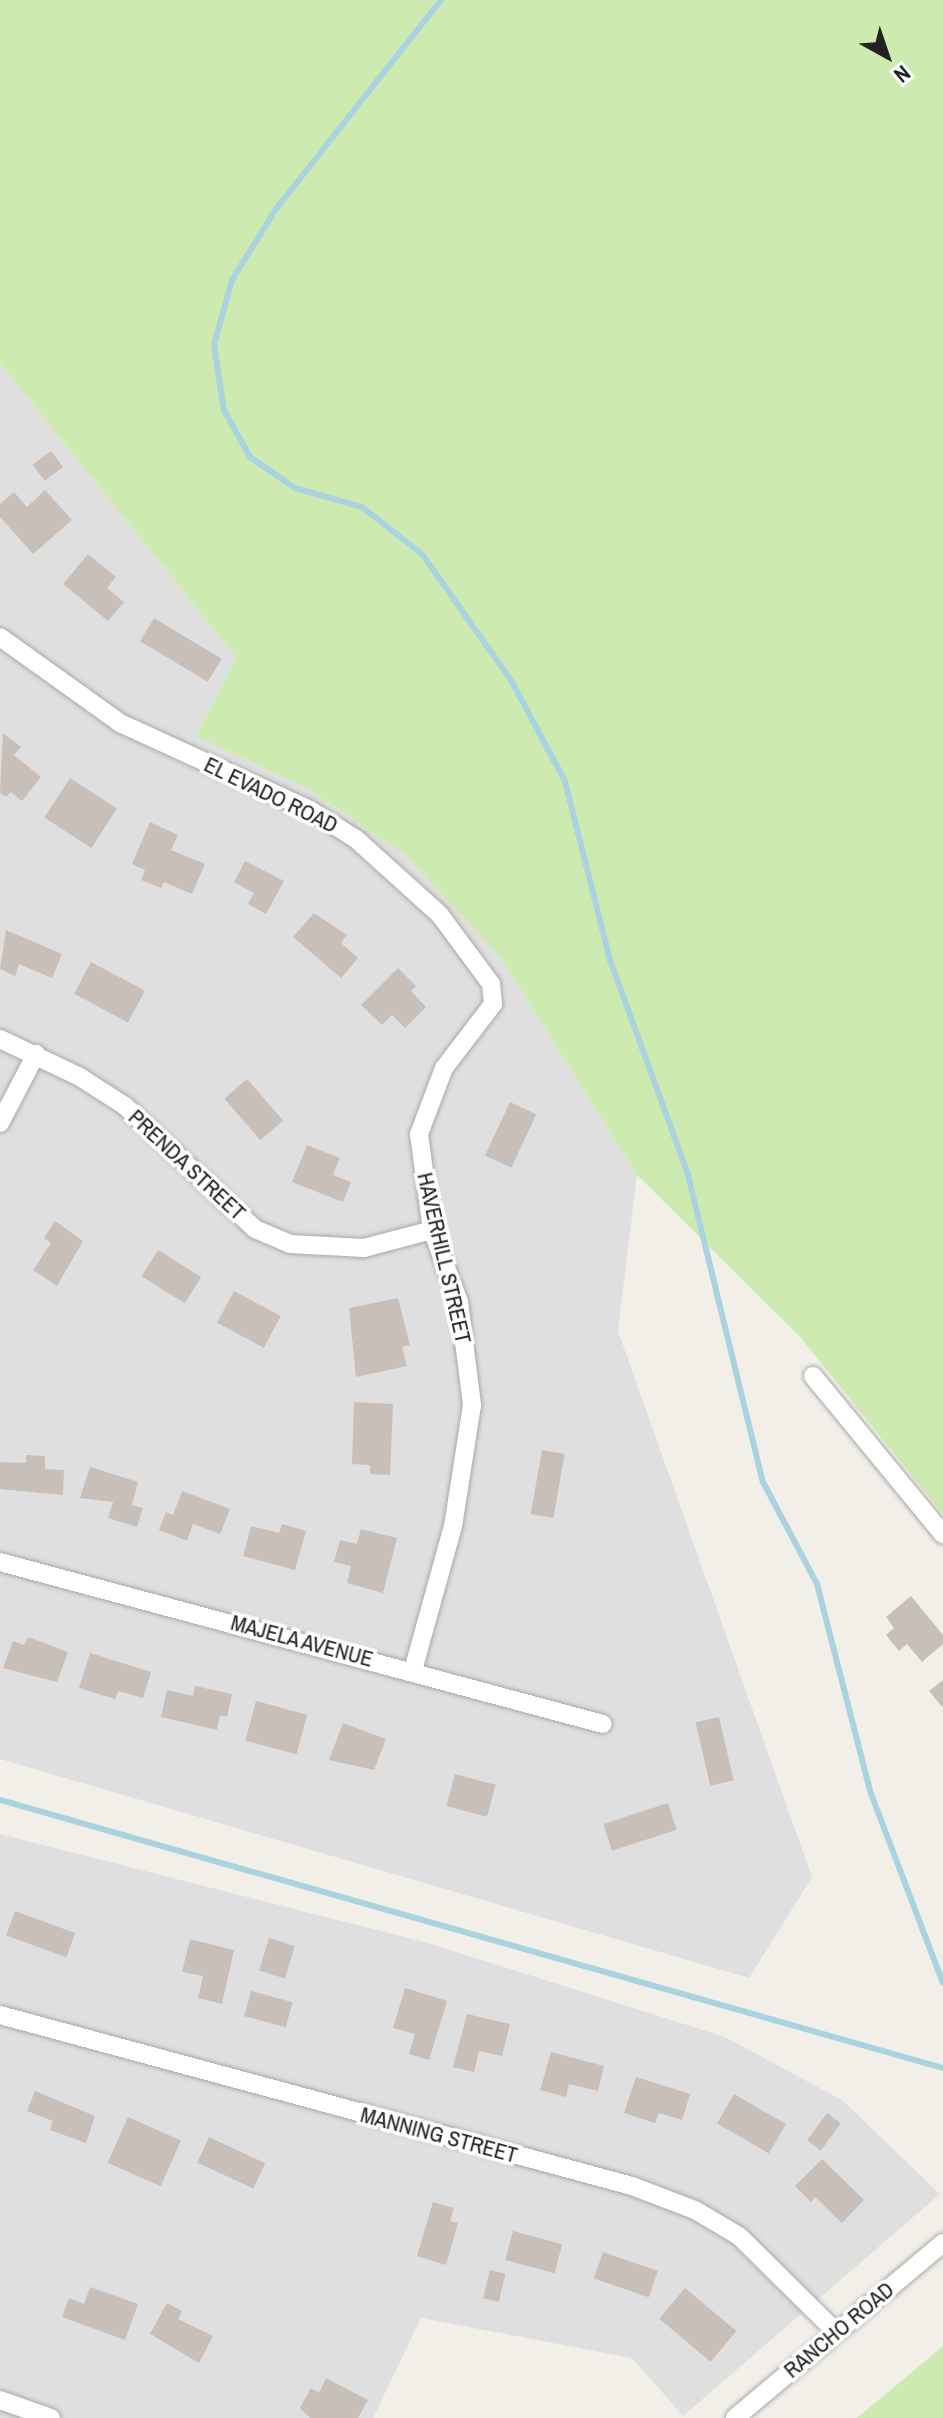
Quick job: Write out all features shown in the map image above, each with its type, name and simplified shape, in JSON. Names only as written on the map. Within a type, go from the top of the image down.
[{"type":"street","name":"EL EVADO ROAD","points":[[0,637],[120,723],[296,803],[356,839],[440,915],[491,984],[493,1004]]},
{"type":"street","name":"HAVERHILL STREET","points":[[413,1670],[453,1526],[472,1405],[459,1302],[432,1230],[419,1134],[427,1104],[444,1068],[493,1004]]},
{"type":"street","name":"PRENDA STREET","points":[[0,1039],[36,1054],[125,1106],[255,1229],[279,1239],[327,1250],[364,1248],[432,1230]]},
{"type":"street","points":[[0,1123],[36,1054]]},
{"type":"street","points":[[813,1376],[943,1534]]},
{"type":"street","name":"MAJELA AVENUE","points":[[0,1562],[413,1670],[603,1724]]},
{"type":"street","name":"MANNING STREET","points":[[0,2015],[644,2191],[695,2210],[739,2236],[836,2332]]},
{"type":"street","name":"RANCHO ROAD","points":[[735,2418],[943,2243]]},
{"type":"street","points":[[0,2400],[43,2417]]},
{"type":"shaded area","points":[[0,363],[236,657],[196,736],[310,790],[405,855],[500,957],[637,1175],[618,1331],[812,1877],[749,1978],[0,1759]]},
{"type":"shaded area","points":[[0,1834],[428,1943],[725,2037],[842,2100],[940,2194],[683,2416],[632,2358],[421,2318],[373,2418],[0,2418]]},
{"type":"green space","points":[[0,0],[943,0],[943,1514],[801,1338],[637,1175],[500,957],[405,855],[310,790],[196,736],[236,657],[0,363]]},
{"type":"green space","points":[[943,2346],[943,2418],[857,2418]]},
{"type":"building","points":[[51,451],[63,467],[45,481],[33,465]]},
{"type":"building","points":[[45,490],[72,520],[33,554],[0,517],[0,504],[14,492],[27,507]]},
{"type":"building","points":[[88,554],[116,577],[107,588],[124,602],[108,621],[63,584]]},
{"type":"building","points":[[154,618],[222,659],[208,682],[140,641]]},
{"type":"building","points":[[3,733],[21,747],[14,755],[41,777],[22,801],[11,792],[6,797],[0,793]]},
{"type":"building","points":[[70,778],[117,808],[91,848],[44,817]]},
{"type":"building","points":[[150,822],[178,835],[171,850],[205,864],[192,894],[164,882],[161,888],[141,880],[145,870],[132,864]]},
{"type":"building","points":[[245,861],[284,881],[266,914],[248,904],[254,893],[234,882]]},
{"type":"building","points":[[314,913],[347,935],[341,943],[358,958],[341,978],[293,937]]},
{"type":"building","points":[[6,930],[62,954],[52,978],[19,964],[15,976],[0,969]]},
{"type":"building","points":[[91,962],[145,991],[128,1022],[74,994]]},
{"type":"building","points":[[398,968],[416,986],[411,991],[426,1007],[405,1028],[392,1015],[382,1025],[361,1005]]},
{"type":"building","points":[[247,1079],[283,1121],[260,1140],[224,1099]]},
{"type":"building","points":[[510,1102],[536,1114],[511,1168],[485,1155]]},
{"type":"building","points":[[307,1145],[340,1158],[333,1175],[351,1182],[343,1202],[292,1182]]},
{"type":"building","points":[[55,1221],[83,1241],[57,1286],[33,1270],[51,1243],[44,1238]]},
{"type":"building","points":[[158,1250],[201,1277],[185,1303],[142,1276]]},
{"type":"building","points":[[234,1291],[281,1316],[264,1348],[217,1323]]},
{"type":"building","points":[[398,1298],[410,1345],[402,1347],[407,1366],[356,1377],[349,1308]]},
{"type":"building","points":[[354,1402],[393,1404],[390,1475],[370,1474],[370,1465],[352,1464]]},
{"type":"building","points":[[542,1450],[565,1454],[553,1518],[531,1514]]},
{"type":"building","points":[[26,1455],[45,1456],[45,1469],[64,1470],[63,1495],[0,1489],[0,1462],[26,1463]]},
{"type":"building","points":[[90,1467],[138,1482],[132,1505],[143,1508],[137,1527],[108,1518],[113,1502],[80,1498]]},
{"type":"building","points":[[182,1491],[230,1509],[220,1534],[193,1524],[187,1541],[159,1530],[166,1512],[173,1515]]},
{"type":"building","points":[[282,1524],[306,1531],[295,1570],[243,1556],[251,1526],[279,1533]]},
{"type":"building","points":[[361,1529],[397,1538],[383,1593],[347,1583],[351,1566],[334,1562],[340,1540],[357,1544]]},
{"type":"building","points":[[911,1596],[943,1635],[943,1644],[922,1662],[907,1644],[899,1651],[886,1635],[894,1628],[886,1617]]},
{"type":"building","points":[[28,1637],[68,1652],[57,1682],[3,1668],[13,1641],[24,1645]]},
{"type":"building","points":[[90,1653],[151,1672],[143,1698],[118,1691],[115,1699],[79,1688]]},
{"type":"building","points":[[943,1680],[943,1708],[929,1691]]},
{"type":"building","points":[[195,1686],[232,1694],[227,1717],[220,1715],[217,1730],[161,1717],[167,1690],[193,1696]]},
{"type":"building","points":[[256,1701],[307,1715],[297,1754],[245,1741]]},
{"type":"building","points":[[719,1717],[734,1780],[710,1786],[696,1722]]},
{"type":"building","points":[[343,1723],[386,1739],[374,1770],[329,1760]]},
{"type":"building","points":[[455,1774],[496,1785],[487,1817],[446,1806]]},
{"type":"building","points":[[668,1803],[677,1830],[612,1851],[603,1824]]},
{"type":"building","points":[[15,1911],[75,1933],[66,1957],[6,1935]]},
{"type":"building","points":[[269,1938],[295,1946],[285,1978],[259,1971]]},
{"type":"building","points":[[190,1939],[234,1950],[222,2004],[198,1998],[203,1976],[182,1972]]},
{"type":"building","points":[[405,1988],[447,2001],[429,2060],[409,2054],[415,2034],[393,2028]]},
{"type":"building","points":[[251,1991],[293,2002],[286,2027],[244,2016]]},
{"type":"building","points":[[467,2014],[510,2024],[502,2056],[479,2051],[474,2072],[453,2067]]},
{"type":"building","points":[[551,2052],[604,2066],[598,2091],[569,2084],[566,2097],[540,2090]]},
{"type":"building","points":[[636,2077],[690,2094],[682,2120],[659,2113],[655,2123],[624,2113]]},
{"type":"building","points":[[35,2091],[95,2116],[86,2143],[50,2130],[53,2121],[27,2111]]},
{"type":"building","points":[[734,2094],[786,2124],[769,2153],[717,2123]]},
{"type":"building","points":[[827,2113],[841,2123],[821,2150],[807,2141]]},
{"type":"building","points":[[128,2117],[181,2141],[161,2186],[108,2163]]},
{"type":"building","points":[[209,2137],[265,2163],[253,2189],[197,2162]]},
{"type":"building","points":[[822,2159],[864,2200],[842,2223],[815,2197],[811,2202],[795,2186]]},
{"type":"building","points":[[433,2202],[454,2208],[450,2221],[458,2223],[446,2265],[417,2256]]},
{"type":"building","points":[[513,2231],[562,2244],[554,2273],[505,2260]]},
{"type":"building","points":[[603,2252],[658,2271],[649,2297],[594,2278]]},
{"type":"building","points":[[490,2270],[506,2274],[499,2302],[483,2298]]},
{"type":"building","points":[[90,2287],[138,2304],[125,2340],[62,2317],[69,2298],[84,2304]]},
{"type":"building","points":[[685,2288],[736,2331],[711,2362],[659,2319]]},
{"type":"building","points":[[167,2303],[182,2311],[178,2319],[213,2336],[199,2363],[150,2334]]},
{"type":"building","points":[[326,2378],[368,2400],[358,2418],[310,2418],[300,2408],[311,2388],[319,2393]]},
{"type":"waterway","points":[[441,0],[276,209],[232,280],[214,345],[224,410],[250,457],[295,488],[362,507],[422,554],[511,680],[565,781],[610,960],[687,1171],[763,1482],[817,1584],[870,1791],[943,1983]]},
{"type":"waterway","points":[[0,1800],[943,2068]]}]
